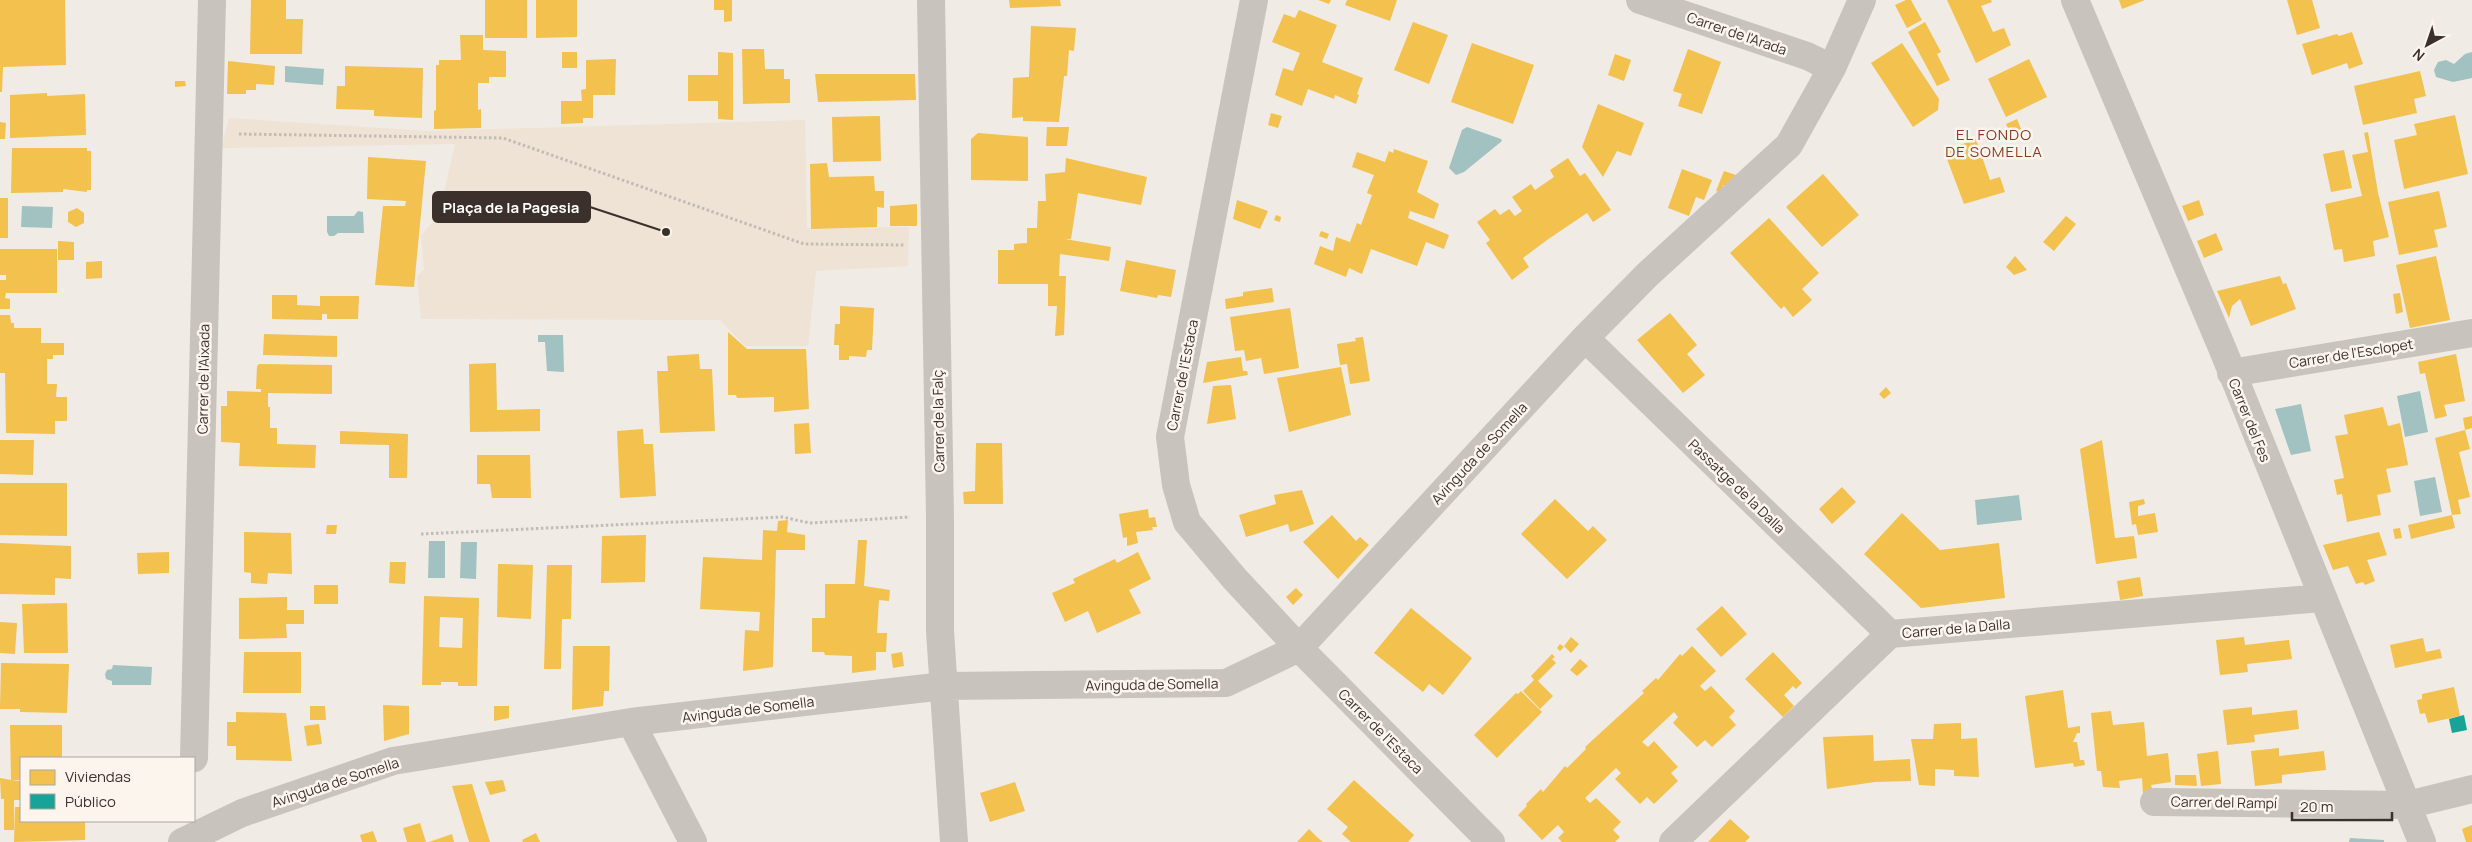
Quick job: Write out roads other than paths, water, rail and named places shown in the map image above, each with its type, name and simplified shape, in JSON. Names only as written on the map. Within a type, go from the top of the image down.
[{"type":"street","name":"Carrer de l'Aixada","points":[[194,757],[212,0]]},
{"type":"street","name":"Carrer de la Falç","points":[[931,0],[940,517],[940,631],[954,842]]},
{"type":"street","name":"Carrer de l'Estaca","points":[[1254,0],[1170,437],[1176,485],[1187,522],[1234,578],[1299,648],[1491,842]]},
{"type":"street","name":"Carrer de l'Arada","points":[[1640,0],[1806,56],[1832,68]]},
{"type":"street","name":"Avinguda de Somella","points":[[199,833],[242,813],[393,761],[631,722],[944,686],[1226,683],[1299,648],[1585,338],[1647,275],[1788,145],[1832,68],[1862,0]]},
{"type":"street","name":"Carrer del Fes","points":[[2075,0],[2223,350],[2422,842]]},
{"type":"street","name":"Carrer de l'Esclopet","points":[[2231,373],[2472,333]]},
{"type":"street","name":"Passatge de la Dalla","points":[[1585,338],[1890,634]]},
{"type":"street","name":"Carrer de la Dalla","points":[[1673,842],[1890,634],[2322,598]]},
{"type":"street","points":[[631,722],[693,842]]},
{"type":"street","name":"Carrer del Rampí","points":[[2154,802],[2407,805],[2472,788]]},
{"type":"water","points":[[2472,52],[2472,78],[2453,82],[2436,77],[2434,70],[2438,62],[2446,60],[2454,64],[2465,54]]},
{"type":"water","points":[[285,66],[324,69],[323,85],[285,82]]},
{"type":"water","points":[[1467,127],[1502,141],[1464,172],[1456,175],[1449,168],[1462,130]]},
{"type":"water","points":[[22,206],[53,207],[52,228],[21,227]]},
{"type":"water","points":[[358,211],[363,212],[364,233],[338,233],[334,236],[329,236],[327,232],[327,216],[354,216]]},
{"type":"water","points":[[538,335],[563,335],[564,372],[547,371],[545,342],[538,342]]},
{"type":"water","points":[[2420,391],[2428,432],[2405,437],[2397,396]]},
{"type":"water","points":[[2301,404],[2311,451],[2291,455],[2275,409]]},
{"type":"water","points":[[2435,477],[2442,512],[2420,516],[2414,481]]},
{"type":"water","points":[[2019,495],[2022,520],[1977,525],[1975,500]]},
{"type":"water","points":[[429,541],[445,541],[445,578],[428,578]]},
{"type":"water","points":[[461,542],[477,542],[476,579],[460,578]]},
{"type":"water","points":[[113,665],[152,667],[151,685],[112,685],[112,681],[106,679],[105,674],[107,670],[112,669]]},
{"type":"water","points":[[2350,838],[2384,840],[2384,842],[2349,842]]},
{"type":"place","name":"Plaça de la Pagesia","points":[[666,232]]},
{"type":"district","name":"EL FONDO DE SOMELLA","points":[[1994,142]]}]
